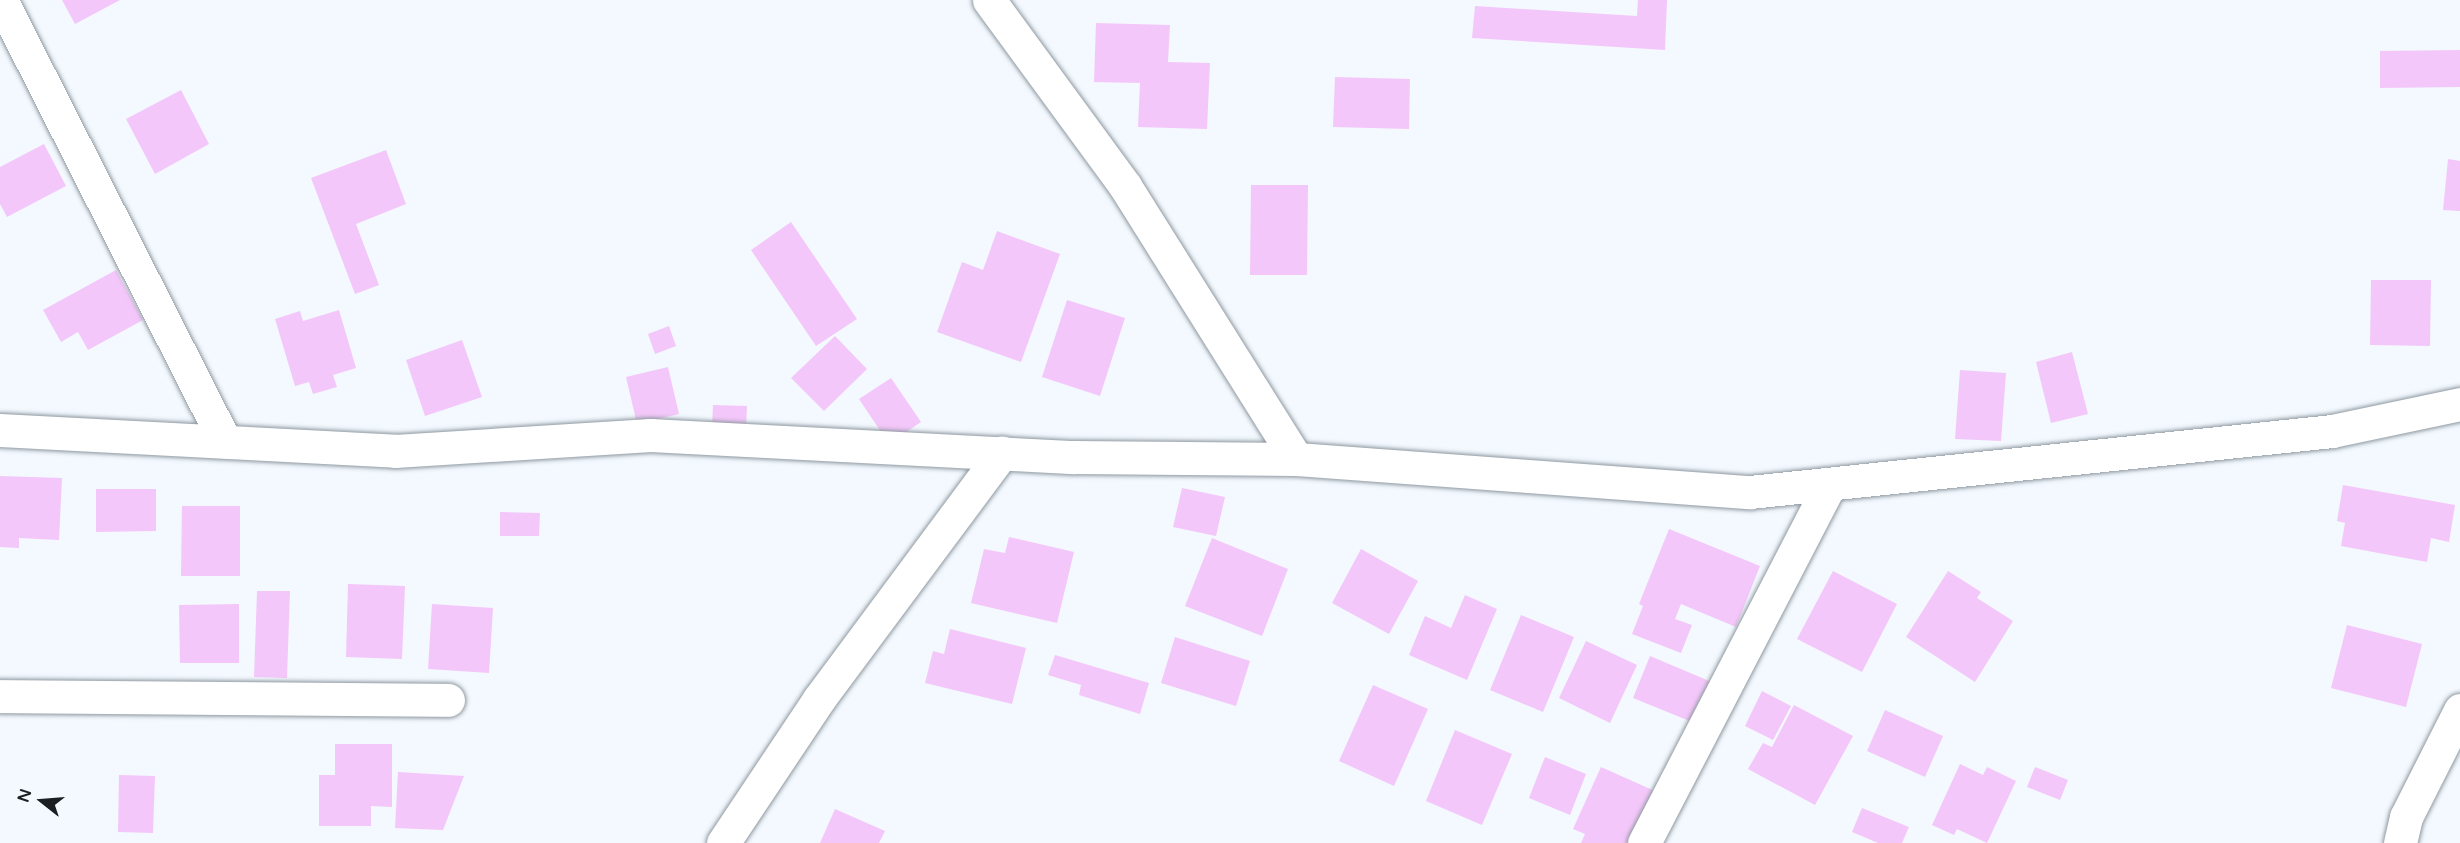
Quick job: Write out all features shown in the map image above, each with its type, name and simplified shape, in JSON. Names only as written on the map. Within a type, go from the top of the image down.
[{"type":"street","points":[[2,0],[225,441]]},
{"type":"street","points":[[989,0],[1125,186],[1296,459]]},
{"type":"street","points":[[0,430],[395,451],[650,435],[1002,453],[1296,459],[1750,492],[2332,431],[2460,404]]},
{"type":"street","points":[[723,843],[819,699],[1002,453]]},
{"type":"street","points":[[1644,843],[1830,484]]},
{"type":"street","points":[[0,696],[448,700]]},
{"type":"street","points":[[2400,843],[2406,817],[2460,710]]},
{"type":"building","points":[[62,0],[120,0],[75,24]]},
{"type":"building","points":[[1638,0],[1667,0],[1665,50],[1472,38],[1475,6],[1637,16]]},
{"type":"building","points":[[1096,23],[1170,25],[1168,62],[1210,63],[1207,129],[1138,127],[1140,83],[1094,82]]},
{"type":"building","points":[[2460,50],[2460,87],[2380,88],[2380,51]]},
{"type":"building","points":[[1335,77],[1410,79],[1409,129],[1333,127]]},
{"type":"building","points":[[181,90],[209,144],[155,174],[126,119]]},
{"type":"building","points":[[44,144],[66,186],[7,217],[0,204],[0,167]]},
{"type":"building","points":[[386,150],[406,204],[356,224],[379,285],[355,294],[311,178]]},
{"type":"building","points":[[2448,159],[2460,161],[2460,211],[2443,210]]},
{"type":"building","points":[[1251,185],[1308,185],[1307,275],[1250,275]]},
{"type":"building","points":[[791,222],[857,319],[816,346],[751,250]]},
{"type":"building","points":[[997,231],[1060,254],[1021,362],[937,332],[962,262],[983,270]]},
{"type":"building","points":[[116,270],[143,320],[88,350],[78,332],[61,342],[43,310]]},
{"type":"building","points":[[2371,280],[2431,280],[2430,346],[2370,345]]},
{"type":"building","points":[[1067,300],[1125,318],[1100,396],[1042,377]]},
{"type":"building","points":[[339,310],[356,368],[333,375],[337,387],[313,394],[309,382],[295,386],[275,319],[300,311],[303,321]]},
{"type":"building","points":[[669,326],[676,346],[655,354],[648,334]]},
{"type":"building","points":[[835,336],[867,369],[824,411],[791,378]]},
{"type":"building","points":[[462,340],[482,397],[425,416],[406,360]]},
{"type":"building","points":[[2072,352],[2088,414],[2051,423],[2036,362]]},
{"type":"building","points":[[668,367],[679,414],[637,424],[626,377]]},
{"type":"building","points":[[1960,370],[2006,373],[2001,441],[1955,439]]},
{"type":"building","points":[[891,378],[921,422],[889,444],[859,399]]},
{"type":"building","points":[[713,405],[747,406],[746,428],[712,427]]},
{"type":"building","points":[[0,476],[62,478],[59,540],[19,538],[19,548],[0,547]]},
{"type":"building","points":[[2343,485],[2455,505],[2449,542],[2431,538],[2427,562],[2341,546],[2345,523],[2337,521]]},
{"type":"building","points":[[1182,488],[1225,497],[1216,536],[1173,527]]},
{"type":"building","points":[[96,489],[156,489],[156,531],[96,532]]},
{"type":"building","points":[[182,506],[240,506],[240,576],[181,576]]},
{"type":"building","points":[[500,512],[540,513],[539,536],[500,536]]},
{"type":"building","points":[[1669,529],[1760,566],[1736,627],[1681,604],[1675,619],[1692,625],[1681,653],[1632,634],[1643,606],[1639,604]]},
{"type":"building","points":[[1009,537],[1074,552],[1057,623],[971,603],[984,549],[1005,553]]},
{"type":"building","points":[[1212,538],[1288,569],[1262,636],[1185,606]]},
{"type":"building","points":[[1361,549],[1418,581],[1389,634],[1332,603]]},
{"type":"building","points":[[1833,571],[1897,604],[1862,672],[1797,639]]},
{"type":"building","points":[[1948,571],[1981,592],[1977,598],[2013,621],[1975,682],[1906,637]]},
{"type":"building","points":[[348,584],[405,586],[402,659],[346,657]]},
{"type":"building","points":[[257,591],[290,591],[287,678],[254,677]]},
{"type":"building","points":[[1465,595],[1497,609],[1467,680],[1409,655],[1425,616],[1451,628]]},
{"type":"building","points":[[239,604],[239,663],[180,663],[179,605]]},
{"type":"building","points":[[432,604],[493,608],[489,673],[428,669]]},
{"type":"building","points":[[1521,615],[1574,637],[1543,712],[1490,690]]},
{"type":"building","points":[[2347,625],[2422,644],[2406,707],[2331,688]]},
{"type":"building","points":[[950,629],[1026,648],[1012,704],[925,683],[933,651],[944,654]]},
{"type":"building","points":[[1175,637],[1250,661],[1236,706],[1161,683]]},
{"type":"building","points":[[1586,641],[1637,665],[1610,723],[1559,698]]},
{"type":"building","points":[[1055,655],[1149,683],[1140,714],[1079,695],[1081,685],[1048,675]]},
{"type":"building","points":[[1650,656],[1714,683],[1697,724],[1633,698]]},
{"type":"building","points":[[1373,685],[1428,709],[1394,786],[1339,761]]},
{"type":"building","points":[[1762,691],[1791,706],[1773,740],[1745,726]]},
{"type":"building","points":[[1794,705],[1853,736],[1815,805],[1748,769],[1763,743],[1772,747]]},
{"type":"building","points":[[1885,710],[1943,736],[1925,777],[1867,751]]},
{"type":"building","points":[[1455,730],[1512,754],[1482,825],[1426,801]]},
{"type":"building","points":[[335,744],[392,744],[392,807],[371,806],[371,826],[319,826],[319,775],[335,775]]},
{"type":"building","points":[[1545,757],[1586,774],[1570,815],[1529,798]]},
{"type":"building","points":[[1960,764],[1983,775],[1987,767],[2016,781],[1987,843],[1957,829],[1954,835],[1932,825]]},
{"type":"building","points":[[1601,767],[1657,792],[1634,843],[1581,843],[1585,834],[1573,829]]},
{"type":"building","points":[[2035,767],[2068,780],[2060,800],[2027,787]]},
{"type":"building","points":[[398,772],[464,776],[443,830],[395,828]]},
{"type":"building","points":[[119,775],[155,776],[153,833],[118,832]]},
{"type":"building","points":[[1862,808],[1909,827],[1902,843],[1878,843],[1852,832]]},
{"type":"building","points":[[835,809],[885,831],[879,843],[820,843]]}]
